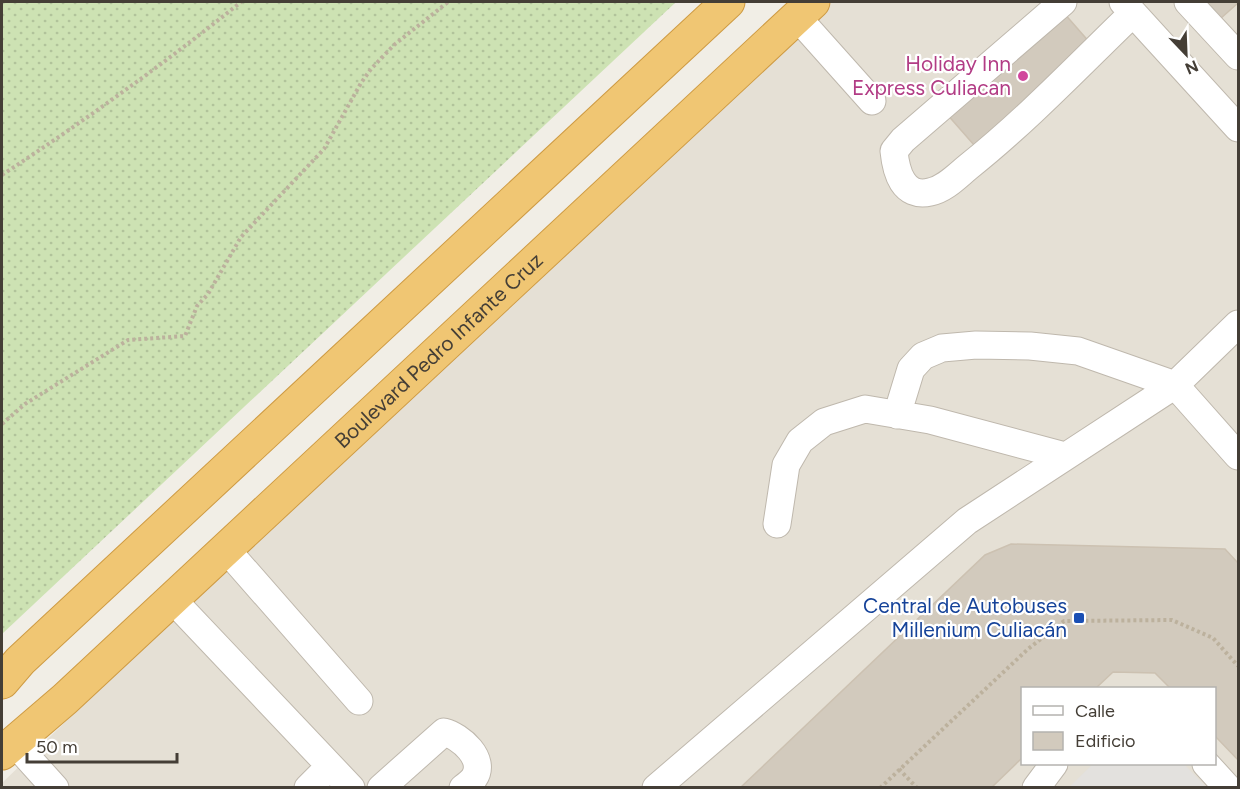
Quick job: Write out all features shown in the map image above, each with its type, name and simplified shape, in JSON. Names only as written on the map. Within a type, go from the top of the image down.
[{"type":"highway","points":[[8,674],[728,2]]},
{"type":"highway","name":"Boulevard Pedro Infante Cruz","points":[[7,756],[171,598],[805,9]]},
{"type":"street","points":[[1064,2],[903,140],[894,151],[895,168],[901,181],[912,191],[930,192],[946,185],[1012,130],[1128,7],[1239,128]]},
{"type":"street","points":[[1188,2],[1239,56]]},
{"type":"street","points":[[805,9],[873,101]]},
{"type":"street","points":[[656,788],[967,520],[1175,385],[1239,324]]},
{"type":"street","points":[[897,415],[911,369],[923,356],[942,348],[976,345],[1030,346],[1078,351],[1175,385],[1239,456]]},
{"type":"street","points":[[777,524],[786,465],[800,441],[824,422],[865,409],[930,420],[1065,456]]},
{"type":"street","points":[[225,548],[359,701]]},
{"type":"street","points":[[171,598],[351,788]]},
{"type":"street","points":[[381,788],[444,732],[461,740],[472,752],[477,762],[474,778],[464,788]]},
{"type":"street","points":[[7,756],[54,788]]},
{"type":"street","points":[[1036,788],[1053,765]]},
{"type":"street","points":[[1207,765],[1228,788]]},
{"type":"street","points":[[308,788],[329,767]]},
{"type":"path","points":[[2,175],[195,39],[241,2]]},
{"type":"path","points":[[2,424],[25,404],[128,340],[185,336],[197,306],[208,294],[242,237],[324,149],[371,69],[394,45],[447,2]]},
{"type":"path","points":[[880,788],[1028,649],[1064,621],[1172,620],[1214,638],[1239,666]]},
{"type":"path","points":[[899,769],[917,788]]},
{"type":"shaded area","points":[[812,2],[1238,2],[1238,787],[2,788],[2,783]]},
{"type":"shaded area","points":[[1092,765],[1185,765],[1206,787],[1069,787]]},
{"type":"green space","points":[[2,2],[676,2],[2,634]]},
{"type":"building","points":[[1205,2],[1238,2],[1238,3],[1220,19]]},
{"type":"building","points":[[1063,12],[1091,44],[974,145],[946,113]]},
{"type":"building","name":"Central de Autobuses Millenium Culiacán","points":[[1011,544],[1225,549],[1238,563],[1238,760],[1216,737],[1216,687],[1169,687],[1155,673],[1113,672],[1097,687],[1021,687],[1021,759],[991,788],[740,788],[985,555]]},
{"type":"place","name":"Holiday Inn Express Culiacan","points":[[1023,76]]},
{"type":"place","name":"Central de Autobuses Millenium Culiacán","points":[[1079,618]]}]
